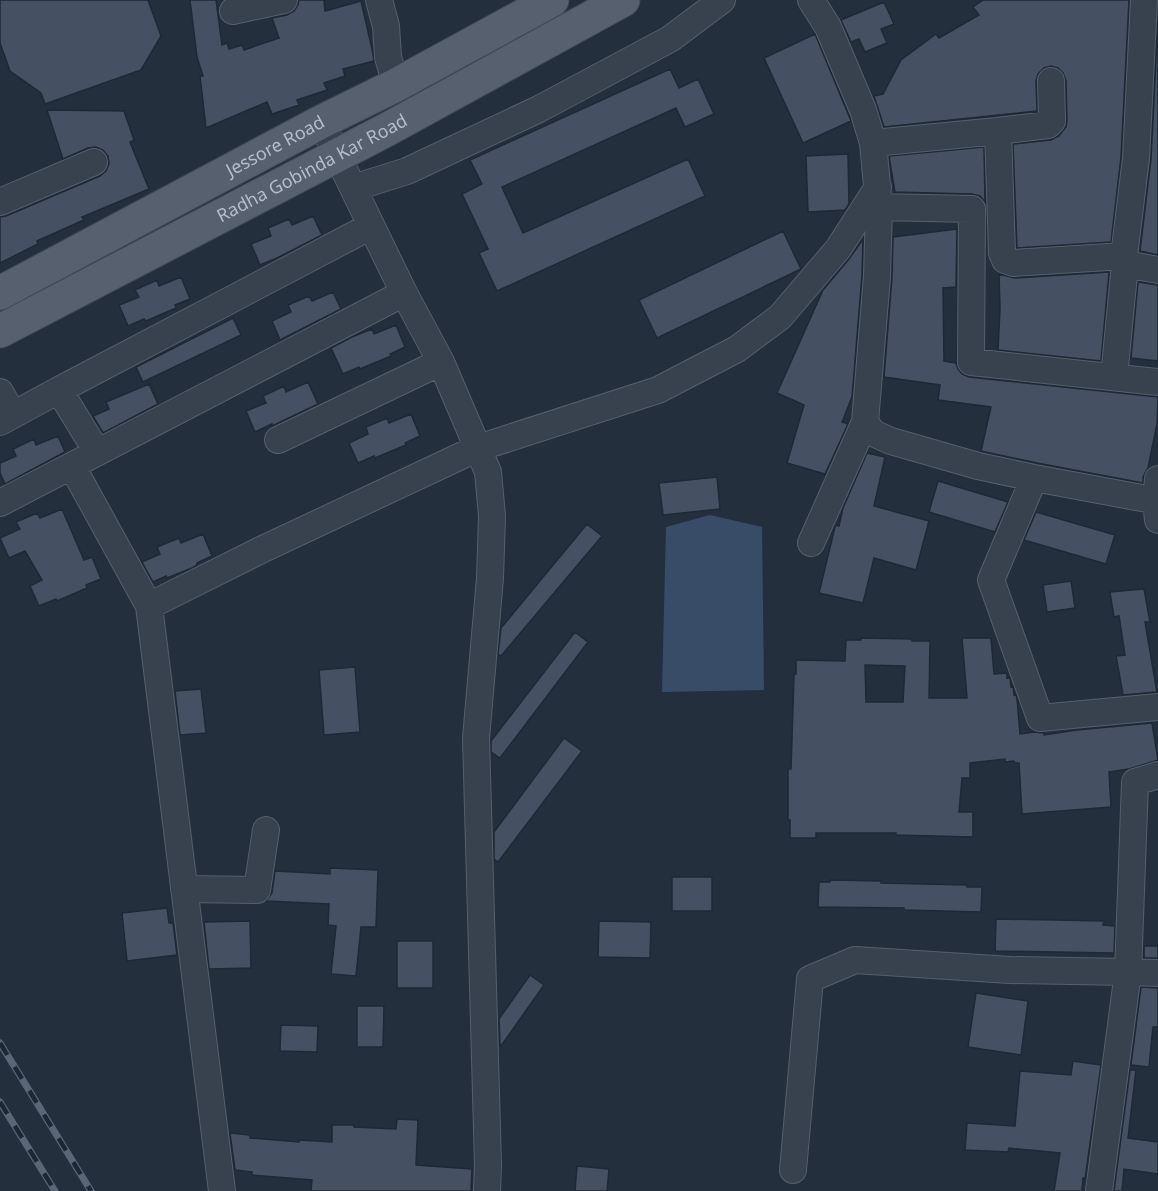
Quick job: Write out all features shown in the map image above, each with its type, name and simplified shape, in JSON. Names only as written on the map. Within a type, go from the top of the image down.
[{"type":"main road","name":"Radha Gobinda Kar Road","points":[[0,331],[337,156],[623,0]]},
{"type":"main road","name":"Jessore Road","points":[[0,293],[321,122],[396,85],[537,4]]},
{"type":"street","points":[[233,11],[284,0]]},
{"type":"street","points":[[379,0],[386,26],[388,57],[396,85]]},
{"type":"street","points":[[353,188],[407,171],[539,109],[670,39],[722,0]]},
{"type":"street","points":[[811,0],[828,27],[863,110],[873,143],[878,197],[877,276],[864,422],[811,543]]},
{"type":"street","points":[[1114,377],[1136,158],[1144,0]]},
{"type":"street","points":[[873,143],[998,132],[1048,125],[1052,121],[1051,81]]},
{"type":"street","points":[[321,122],[404,293],[441,362],[488,472],[492,516],[476,738],[487,1191]]},
{"type":"street","points":[[998,132],[1002,253],[1005,260],[1013,263],[1125,260],[1158,270]]},
{"type":"street","points":[[0,202],[94,162]]},
{"type":"street","points":[[878,197],[972,209],[971,362],[1158,382]]},
{"type":"street","points":[[149,606],[263,549],[478,448],[658,390],[737,349],[780,317],[838,249],[878,197]]},
{"type":"street","points":[[0,392],[6,419],[371,226]]},
{"type":"street","points":[[0,503],[404,293]]},
{"type":"street","points":[[278,440],[441,362]]},
{"type":"street","points":[[60,390],[98,452]]},
{"type":"street","points":[[864,422],[873,433],[891,441],[978,466],[1158,500]]},
{"type":"street","points":[[72,466],[149,606],[222,1191]]},
{"type":"street","points":[[1034,478],[991,580],[1040,718],[1158,707]]},
{"type":"street","points":[[1099,1191],[1128,972],[1135,782],[1158,775]]},
{"type":"street","points":[[184,889],[257,890],[266,830]]},
{"type":"street","points":[[794,1170],[810,979],[855,960],[1010,970],[1158,973]]},
{"type":"water","points":[[710,515],[762,527],[764,690],[662,692],[666,527]]},
{"type":"building","points":[[0,0],[148,0],[161,36],[141,70],[45,104],[41,93],[10,71],[0,43]]},
{"type":"building","points":[[190,0],[216,0],[222,45],[227,43],[229,49],[242,45],[244,50],[279,38],[272,18],[294,11],[299,0],[324,0],[325,11],[361,1],[374,61],[343,69],[345,76],[324,83],[327,90],[297,100],[299,105],[272,114],[267,102],[206,128],[200,76],[203,76],[197,57]]},
{"type":"building","points":[[983,0],[1129,0],[1121,157],[1111,242],[1017,248],[1013,144],[1051,140],[1059,136],[1066,127],[1066,81],[1058,68],[1051,66],[1044,68],[1038,74],[1036,81],[1037,111],[884,127],[874,96],[883,94],[901,60],[936,34],[939,38],[979,15],[973,7]]},
{"type":"building","points":[[884,2],[894,24],[881,29],[887,43],[865,52],[859,39],[851,42],[841,20]]},
{"type":"building","points":[[1158,20],[1158,255],[1140,251],[1151,159]]},
{"type":"building","points":[[815,34],[851,121],[803,143],[764,58]]},
{"type":"building","points":[[670,69],[679,88],[698,79],[714,114],[685,127],[676,108],[502,187],[523,233],[688,159],[705,196],[497,291],[479,253],[488,249],[462,194],[482,184],[470,160]]},
{"type":"building","points":[[47,110],[124,111],[134,140],[130,142],[149,189],[82,217],[84,220],[37,241],[38,244],[0,263],[0,217],[100,176],[109,164],[108,156],[96,147],[63,159]]},
{"type":"building","points":[[984,147],[985,202],[980,196],[972,194],[895,192],[889,156]]},
{"type":"building","points":[[848,154],[849,204],[845,210],[808,212],[806,156]]},
{"type":"building","points":[[313,216],[322,235],[260,265],[251,244],[271,236],[268,228],[289,219],[292,225]]},
{"type":"building","points":[[957,229],[956,287],[943,288],[944,361],[956,363],[962,374],[969,377],[1158,397],[1157,424],[1143,483],[981,451],[991,407],[938,400],[940,385],[884,377],[893,237]]},
{"type":"building","points":[[783,231],[801,269],[657,338],[639,300]]},
{"type":"building","points":[[863,241],[852,397],[842,422],[848,424],[825,474],[787,463],[804,405],[777,393],[823,290]]},
{"type":"building","points":[[1109,272],[1101,361],[998,350],[999,274],[1014,278]]},
{"type":"building","points":[[181,277],[190,299],[175,305],[176,308],[128,326],[119,305],[139,297],[135,290],[157,280],[159,286]]},
{"type":"building","points":[[1138,282],[1158,285],[1158,361],[1131,358]]},
{"type":"building","points":[[333,292],[341,309],[280,340],[272,321],[291,312],[288,305],[309,296],[312,301]]},
{"type":"building","points":[[233,318],[241,335],[143,382],[136,367]]},
{"type":"building","points":[[396,325],[405,347],[390,354],[391,356],[343,374],[331,348],[372,329],[374,334]]},
{"type":"building","points":[[308,382],[318,404],[255,432],[246,411],[266,403],[263,396],[284,386],[286,392]]},
{"type":"building","points":[[149,384],[158,404],[103,433],[93,416],[109,409],[106,402]]},
{"type":"building","points":[[411,414],[420,436],[405,443],[406,445],[358,463],[349,443],[368,434],[366,427],[387,418],[389,423]]},
{"type":"building","points":[[58,436],[65,452],[5,484],[0,473],[0,463],[16,456],[13,449],[34,439],[36,445]]},
{"type":"building","points":[[867,453],[885,457],[874,506],[929,521],[916,570],[874,558],[863,603],[819,593],[835,525],[839,526],[843,508]]},
{"type":"building","points":[[717,477],[720,509],[663,515],[659,483]]},
{"type":"building","points":[[938,481],[1008,502],[995,532],[929,512]]},
{"type":"building","points":[[62,509],[84,560],[92,557],[101,579],[86,585],[87,588],[39,606],[30,586],[42,580],[25,551],[9,558],[0,538],[20,529],[16,522],[37,513],[40,518]]},
{"type":"building","points":[[1036,512],[1115,535],[1106,564],[1024,540]]},
{"type":"building","points":[[587,524],[602,536],[501,656],[498,654],[501,628]]},
{"type":"building","points":[[203,534],[212,556],[192,568],[153,582],[142,562],[160,554],[157,547],[179,538],[181,543]]},
{"type":"building","points":[[1071,581],[1075,608],[1047,612],[1043,585]]},
{"type":"building","points":[[1144,589],[1150,622],[1145,622],[1157,692],[1123,695],[1116,656],[1125,655],[1119,616],[1114,617],[1110,592]]},
{"type":"building","points":[[575,632],[588,642],[500,758],[491,752],[491,741]]},
{"type":"building","points":[[861,638],[930,641],[929,698],[967,698],[962,638],[991,638],[994,674],[1007,673],[1014,695],[1016,694],[1020,734],[1034,732],[1044,733],[1044,735],[1152,723],[1158,760],[1129,769],[1109,772],[1111,807],[1022,814],[1019,763],[1005,762],[1005,759],[970,763],[970,778],[962,778],[959,812],[973,812],[973,837],[896,835],[896,833],[816,833],[816,838],[790,838],[788,769],[791,769],[796,660],[845,661],[846,640],[861,640]],"holes":[[[865,665],[905,666],[903,702],[866,702]]]},
{"type":"building","points":[[355,667],[360,732],[324,735],[319,670]]},
{"type":"building","points":[[201,689],[206,733],[180,735],[175,691]]},
{"type":"building","points":[[564,738],[582,751],[498,862],[494,859],[494,832]]},
{"type":"building","points":[[330,868],[378,870],[376,927],[361,927],[356,976],[331,974],[336,926],[328,925],[329,904],[266,901],[272,893],[275,871],[330,874]]},
{"type":"building","points":[[672,877],[712,877],[712,911],[672,911]]},
{"type":"building","points":[[830,880],[982,887],[981,912],[818,907],[819,882],[830,882]]},
{"type":"building","points":[[167,908],[169,923],[173,923],[177,955],[127,961],[122,913]]},
{"type":"building","points":[[996,919],[1104,921],[1103,925],[1115,926],[1114,953],[995,951]]},
{"type":"building","points":[[250,921],[251,968],[209,969],[204,922]]},
{"type":"building","points":[[599,921],[651,922],[650,958],[598,957]]},
{"type":"building","points":[[397,941],[433,941],[433,988],[397,988]]},
{"type":"building","points":[[1144,946],[1158,946],[1158,958],[1144,958]]},
{"type":"building","points":[[530,975],[544,985],[501,1046],[499,1019]]},
{"type":"building","points":[[1141,987],[1158,988],[1158,1027],[1153,1027],[1149,1067],[1131,1065]]},
{"type":"building","points":[[976,993],[1028,1001],[1021,1055],[968,1047]]},
{"type":"building","points":[[357,1006],[384,1006],[383,1047],[357,1047]]},
{"type":"building","points":[[281,1025],[318,1026],[317,1052],[280,1051]]},
{"type":"building","points":[[1073,1061],[1101,1065],[1082,1191],[1054,1191],[1060,1153],[1009,1148],[1008,1152],[965,1150],[967,1123],[1015,1126],[1020,1071],[1071,1075]]},
{"type":"building","points":[[1130,1070],[1136,1070],[1128,1138],[1158,1142],[1158,1174],[1124,1169],[1122,1191],[1114,1191]]},
{"type":"building","points":[[397,1119],[418,1120],[416,1165],[472,1169],[471,1191],[311,1191],[312,1180],[252,1175],[252,1172],[235,1170],[230,1133],[250,1135],[250,1138],[332,1142],[332,1125],[396,1129]]},
{"type":"building","points":[[577,1166],[609,1169],[607,1191],[575,1191]]},
{"type":"railway","points":[[0,1043],[91,1191]]},
{"type":"railway","points":[[0,1102],[55,1191]]}]
